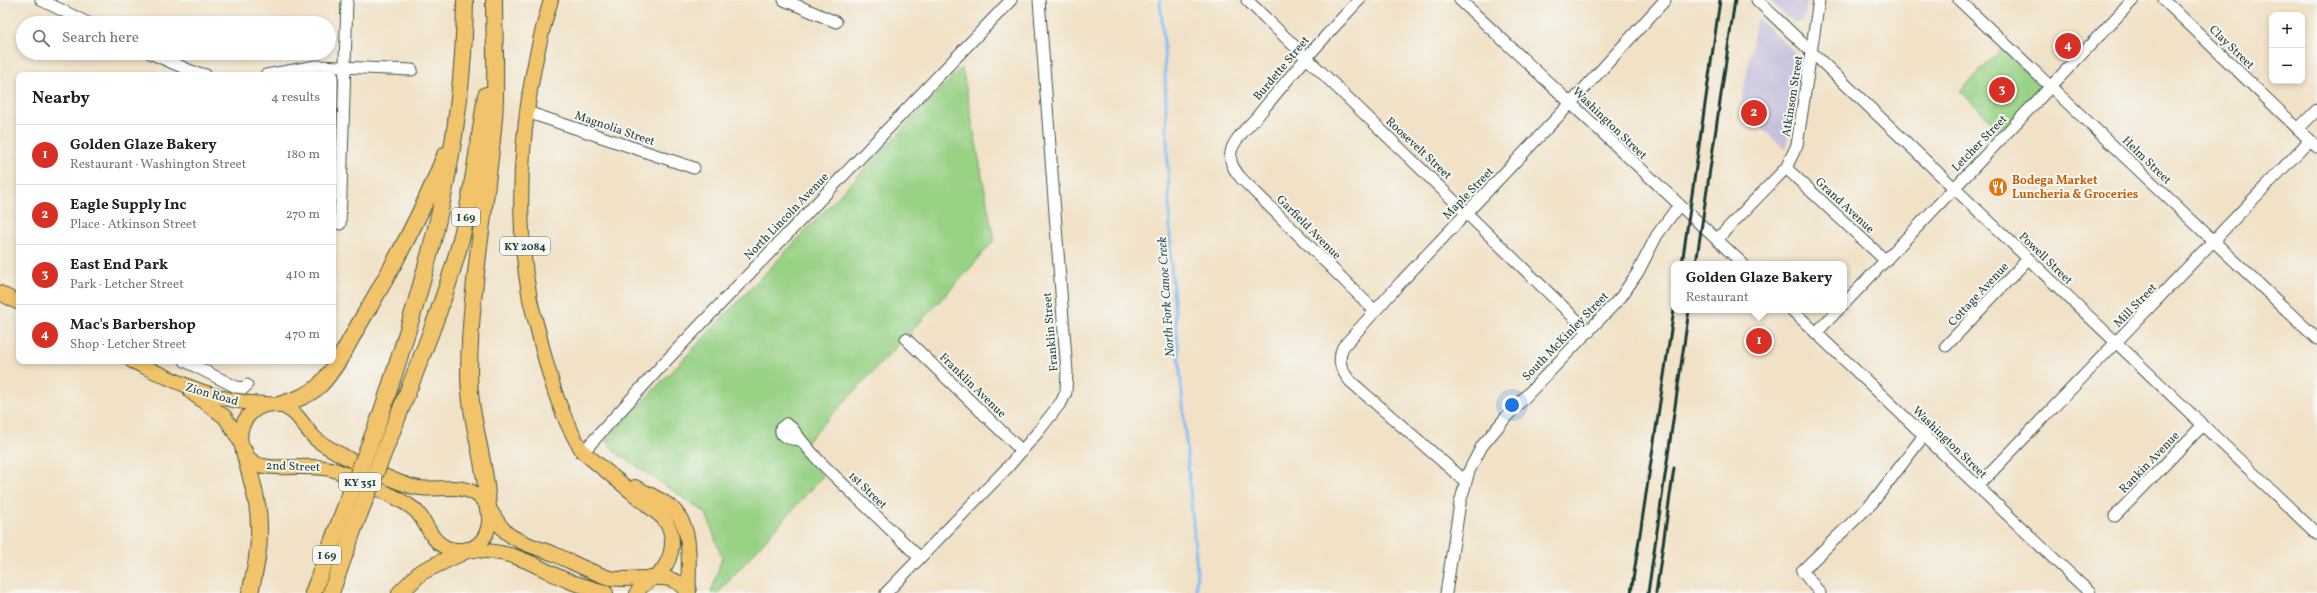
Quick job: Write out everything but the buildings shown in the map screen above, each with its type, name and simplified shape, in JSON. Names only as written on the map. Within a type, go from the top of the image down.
[{"type":"highway","name":"I 69","points":[[313,593],[380,417],[434,245],[447,186],[461,90],[466,0]]},
{"type":"highway","name":"I 69","points":[[331,593],[442,301],[462,237],[474,175],[490,67],[494,0]]},
{"type":"highway","points":[[488,510],[487,487],[473,423],[469,374],[472,323],[494,116],[494,0]]},
{"type":"highway","points":[[336,363],[372,304],[421,215],[447,149],[461,90]]},
{"type":"highway","points":[[274,404],[307,394],[320,385],[329,375],[336,364]]},
{"type":"highway","points":[[243,447],[255,491],[259,525],[256,564],[250,593]]},
{"type":"highway","points":[[400,593],[421,572],[467,550]]},
{"type":"main road","name":"KY 2084","points":[[551,0],[531,84],[527,112],[523,189],[524,236],[530,299],[553,391],[564,417],[583,452],[609,472],[662,518],[671,531],[672,548],[660,573],[654,578]]},
{"type":"main road","points":[[0,293],[16,301]]},
{"type":"main road","name":"Zion Road","points":[[138,364],[179,384],[226,400],[274,404]]},
{"type":"main road","name":"Zion Road","points":[[179,384],[225,417],[243,447]]},
{"type":"main road","name":"2nd Street","points":[[274,404],[293,412],[316,439],[402,484],[415,488],[467,490],[480,497],[500,526],[511,536],[598,575],[623,581],[654,578],[673,579],[681,584],[688,593]]},
{"type":"main road","points":[[243,447],[241,427],[244,420],[255,410],[274,404]]},
{"type":"main road","name":"2nd Street","points":[[243,447],[254,462],[264,466],[313,465],[335,470],[415,509],[441,546],[449,549],[514,556],[569,581],[606,593]]},
{"type":"main road","name":"KY 2084","points":[[609,472],[669,506],[680,519],[687,532],[688,593]]},
{"type":"main road","points":[[467,550],[476,546],[485,536],[490,522],[488,510]]},
{"type":"main road","points":[[637,593],[646,582],[654,578]]},
{"type":"street","points":[[41,0],[74,16]]},
{"type":"street","points":[[340,224],[347,0]]},
{"type":"street","points":[[784,0],[836,22]]},
{"type":"street","name":"North Lincoln Avenue","points":[[583,452],[664,363],[1011,0]]},
{"type":"street","name":"Franklin Street","points":[[886,593],[1022,451],[1057,409],[1066,392],[1067,382],[1039,0]]},
{"type":"street","name":"Roosevelt Street","points":[[1248,0],[1468,212],[1589,332]]},
{"type":"street","name":"Burdette Street","points":[[1230,158],[1234,145],[1306,57],[1359,0]]},
{"type":"street","name":"Washington Street","points":[[1460,0],[1740,261]]},
{"type":"street","name":"Maple Street","points":[[1466,481],[1350,381],[1343,372],[1339,362],[1343,347],[1374,311],[1571,103],[1665,0]]},
{"type":"street","name":"Powell Street","points":[[1757,0],[1955,187],[2116,343],[2317,534]]},
{"type":"street","name":"Atkinson Street","points":[[1717,239],[1786,168],[1797,145],[1819,0]]},
{"type":"street","name":"Helm Street","points":[[1959,0],[2317,339]]},
{"type":"street","name":"Letcher Street","points":[[1847,301],[2133,0]]},
{"type":"street","name":"Clay Street","points":[[2164,0],[2313,143]]},
{"type":"street","points":[[166,60],[195,72]]},
{"type":"street","points":[[282,72],[303,68],[344,66],[412,70]]},
{"type":"street","points":[[2298,129],[2317,110]]},
{"type":"street","name":"Magnolia Street","points":[[527,112],[694,168]]},
{"type":"street","name":"Mill Street","points":[[1978,486],[2214,242],[2313,143]]},
{"type":"street","name":"Garfield Avenue","points":[[1230,158],[1232,165],[1240,177],[1374,311]]},
{"type":"street","name":"Grand Avenue","points":[[1786,168],[1886,261]]},
{"type":"street","name":"South McKinley Street","points":[[1446,593],[1458,516],[1466,481],[1476,457],[1490,434],[1621,297],[1638,272],[1657,235],[1679,205]]},
{"type":"street","name":"Cottage Avenue","points":[[1946,346],[2028,258]]},
{"type":"street","name":"Washington Street","points":[[1795,313],[1925,434],[2090,593]]},
{"type":"street","points":[[1816,333],[1835,313]]},
{"type":"street","name":"Franklin Avenue","points":[[906,339],[1022,451]]},
{"type":"street","points":[[191,364],[240,389],[248,385]]},
{"type":"street","name":"Rankin Avenue","points":[[2115,516],[2203,425]]},
{"type":"street","points":[[1820,593],[1802,572],[1873,502],[1925,434]]},
{"type":"street","name":"1st Street","points":[[801,440],[819,461],[919,557]]},
{"type":"shaded area","points":[[1769,0],[1807,0],[1804,20],[1794,23]]},
{"type":"shaded area","points":[[1757,18],[1799,56],[1786,150],[1740,109]]},
{"type":"green space","points":[[2002,49],[2044,89],[2003,132],[1960,91]]},
{"type":"green space","points":[[962,67],[994,240],[966,273],[798,451],[823,476],[718,593],[711,593],[722,558],[706,513],[614,451],[606,440]]},
{"type":"waterway","name":"North Fork Canoe Creek","points":[[1160,0],[1164,43],[1171,266],[1197,570],[1196,593]]},
{"type":"railway","points":[[1682,261],[1720,0]]},
{"type":"railway","points":[[1696,261],[1735,0]]},
{"type":"railway","points":[[1631,593],[1674,313]]},
{"type":"railway","points":[[1648,593],[1689,313]]},
{"type":"railway","points":[[1656,593],[1674,468]]},
{"type":"place","name":"Mac's Barbershop","points":[[2068,46]]},
{"type":"place","name":"East End Park","points":[[2002,90]]},
{"type":"place","name":"Eagle Supply Inc","points":[[1754,113]]},
{"type":"place","name":"Bodega Market Luncheria & Groceries","points":[[1998,187]]},
{"type":"place","name":"Golden Glaze Bakery","points":[[1759,341]]}]
